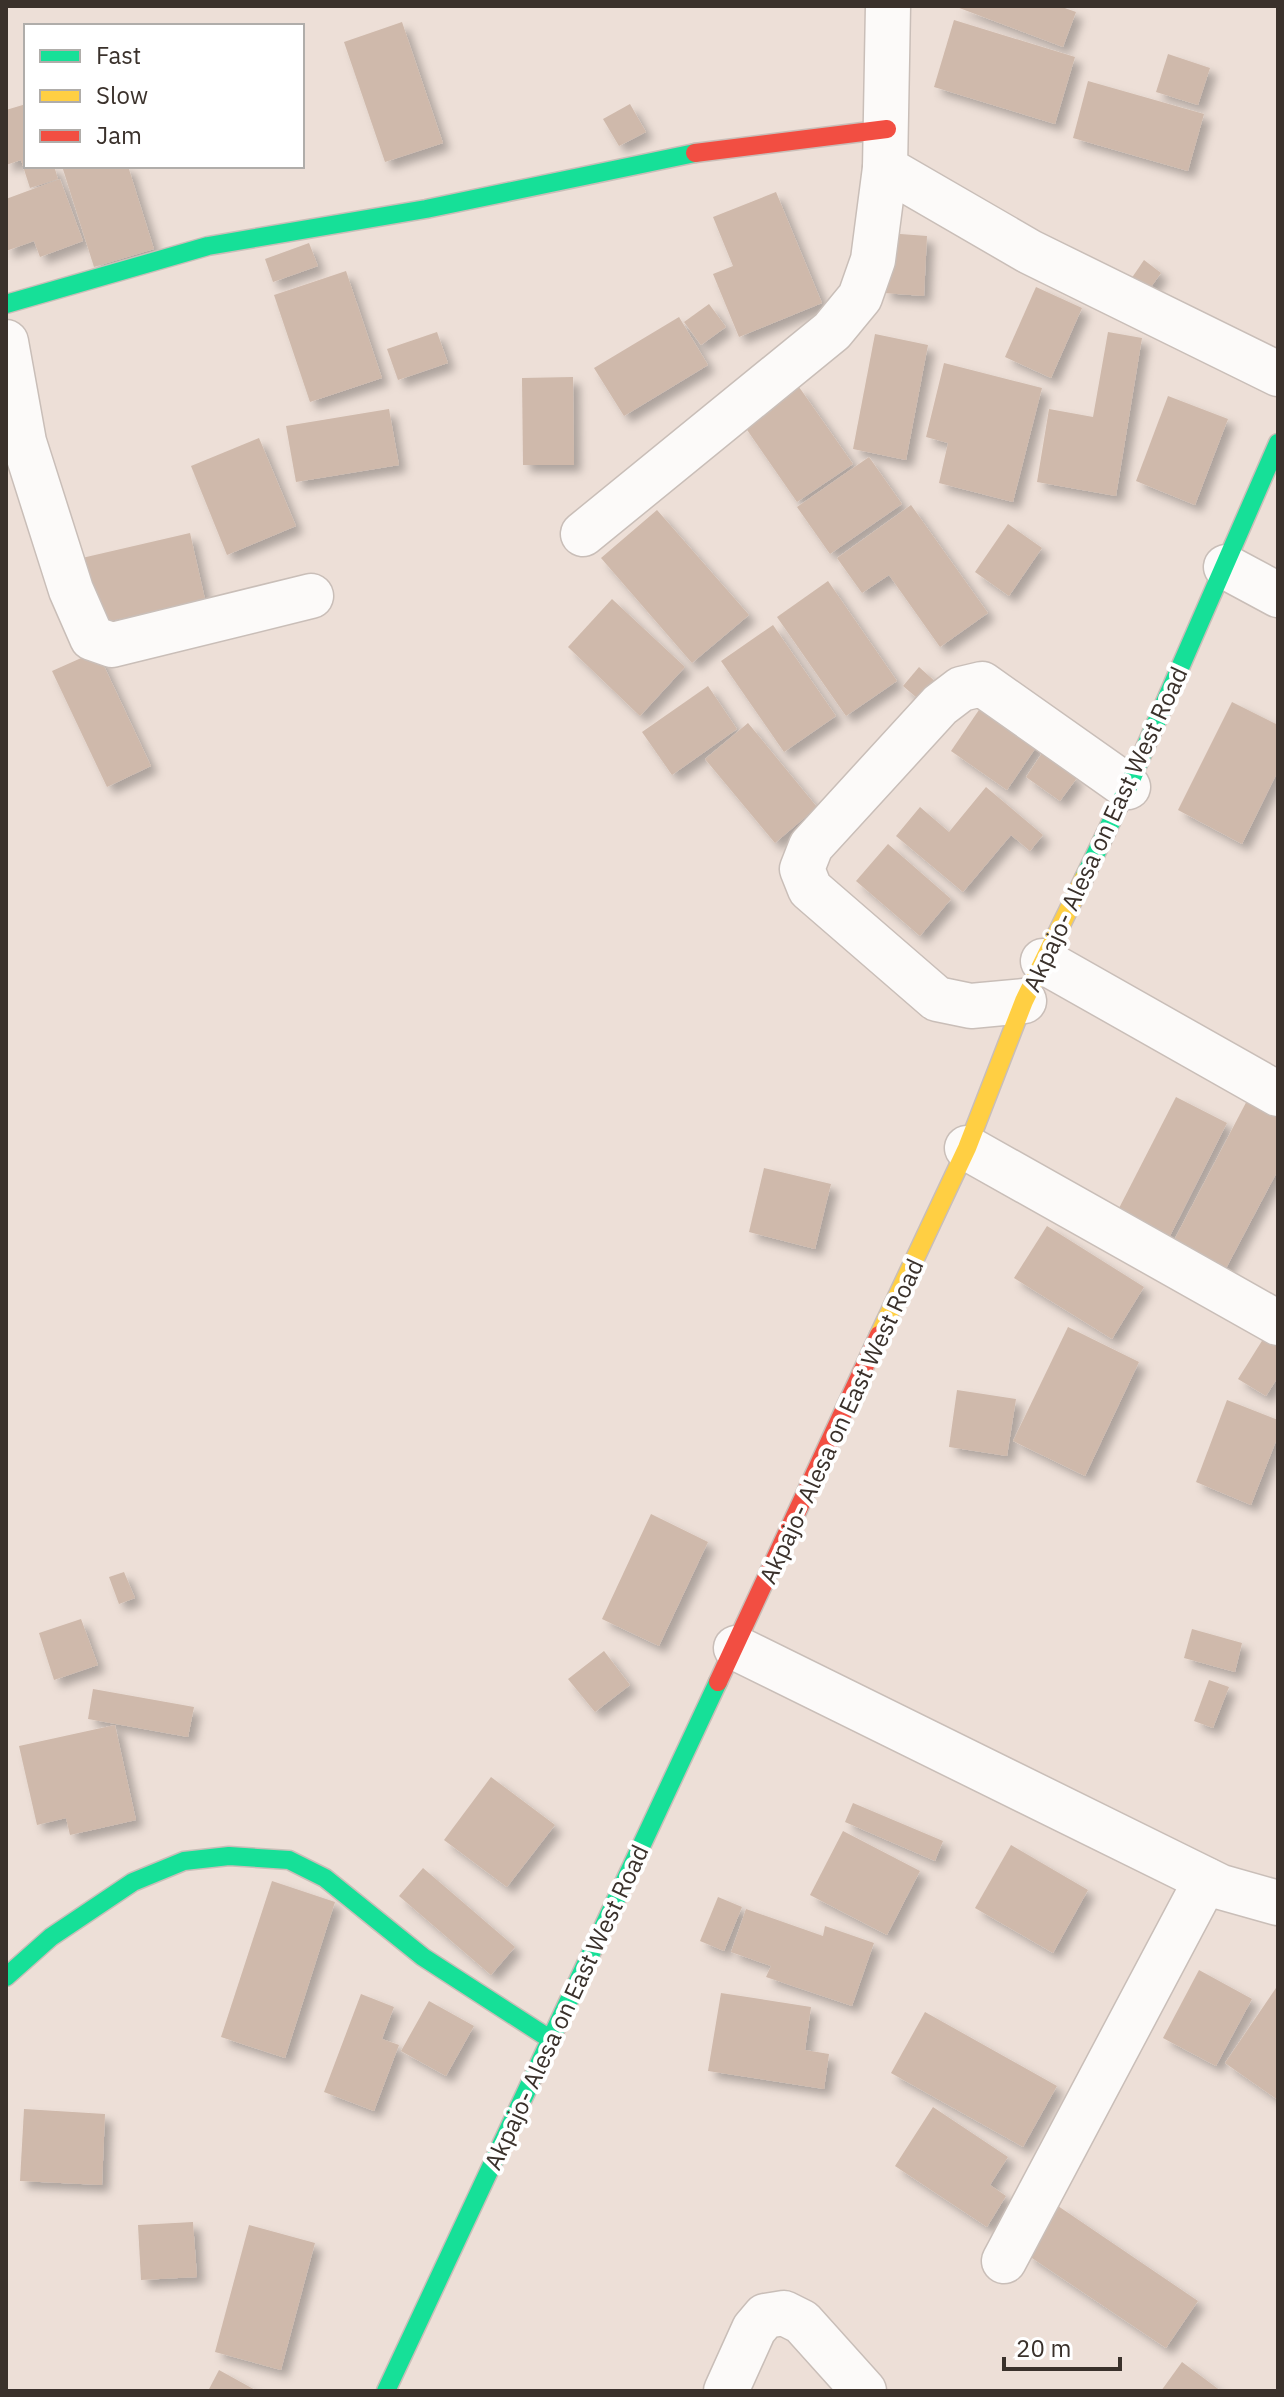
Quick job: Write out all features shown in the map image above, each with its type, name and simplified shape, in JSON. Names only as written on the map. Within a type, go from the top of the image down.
[{"type":"street","points":[[583,534],[820,341],[860,297],[873,260],[886,149],[888,6]]},
{"type":"street","points":[[6,304],[208,246],[426,209],[716,149],[886,149],[1030,252],[1278,374]]},
{"type":"street","points":[[6,342],[24,442],[71,590],[92,638],[112,645],[311,596]]},
{"type":"street","name":"Akpajo- Alesa on East West Road","points":[[386,2391],[736,1648],[967,1148],[1024,1001],[1128,787],[1278,443]]},
{"type":"street","points":[[1226,567],[1278,595]]},
{"type":"street","points":[[1024,1001],[971,1006],[937,999],[810,889],[802,869],[811,846],[940,705],[961,689],[982,684],[1128,787]]},
{"type":"street","points":[[1043,961],[1278,1094]]},
{"type":"street","points":[[967,1148],[1278,1323]]},
{"type":"street","points":[[736,1648],[1206,1880],[1278,1903]]},
{"type":"street","points":[[6,1977],[51,1937],[145,1877],[184,1861],[229,1856],[289,1860],[325,1878],[423,1957],[550,2039]]},
{"type":"street","points":[[1004,2261],[1206,1880]]},
{"type":"street","points":[[726,2391],[754,2329],[765,2316],[784,2313],[802,2322],[864,2391]]},
{"type":"building","points":[[954,6],[1059,6],[1076,12],[1063,47]]},
{"type":"building","points":[[954,20],[1075,57],[1055,124],[934,87]]},
{"type":"building","points":[[402,22],[443,143],[385,162],[344,42]]},
{"type":"building","points":[[1168,54],[1210,68],[1198,105],[1156,92]]},
{"type":"building","points":[[1088,81],[1204,114],[1188,171],[1073,138]]},
{"type":"building","points":[[630,104],[646,132],[619,146],[603,119]]},
{"type":"building","points":[[24,105],[24,168],[55,168],[58,179],[30,188],[21,160],[6,165],[6,110]]},
{"type":"building","points":[[63,168],[129,168],[154,249],[94,267]]},
{"type":"building","points":[[60,179],[83,241],[40,257],[34,241],[6,251],[6,199]]},
{"type":"building","points":[[776,192],[822,303],[739,337],[713,274],[733,266],[713,217]]},
{"type":"building","points":[[887,233],[927,236],[924,296],[884,293]]},
{"type":"building","points":[[309,243],[318,266],[273,282],[265,259]]},
{"type":"building","points":[[1144,260],[1161,273],[1146,294],[1129,282]]},
{"type":"building","points":[[346,271],[382,378],[310,402],[274,295]]},
{"type":"building","points":[[1036,287],[1082,308],[1051,378],[1005,357]]},
{"type":"building","points":[[709,304],[726,327],[701,345],[684,322]]},
{"type":"building","points":[[679,317],[708,365],[624,416],[594,368]]},
{"type":"building","points":[[437,332],[448,363],[398,380],[387,349]]},
{"type":"building","points":[[1108,332],[1142,338],[1116,496],[1037,482],[1049,409],[1093,417]]},
{"type":"building","points":[[875,334],[928,345],[906,460],[853,449]]},
{"type":"building","points":[[944,363],[1042,388],[1013,502],[939,483],[948,443],[926,437]]},
{"type":"building","points":[[573,377],[574,465],[523,465],[522,378]]},
{"type":"building","points":[[799,387],[853,464],[797,502],[743,424]]},
{"type":"building","points":[[1168,396],[1228,419],[1195,505],[1136,481]]},
{"type":"building","points":[[389,409],[399,465],[296,482],[286,426]]},
{"type":"building","points":[[259,438],[296,526],[227,555],[191,466]]},
{"type":"building","points":[[869,457],[902,504],[830,554],[797,507]]},
{"type":"building","points":[[911,505],[988,613],[940,647],[889,575],[862,593],[837,558]]},
{"type":"building","points":[[657,510],[749,615],[692,663],[601,558]]},
{"type":"building","points":[[1008,524],[1042,548],[1009,596],[975,572]]},
{"type":"building","points":[[190,533],[205,599],[97,624],[82,558]]},
{"type":"building","points":[[828,581],[897,681],[846,716],[777,617]]},
{"type":"building","points":[[612,599],[685,667],[640,716],[568,647]]},
{"type":"building","points":[[773,625],[836,716],[784,752],[721,661]]},
{"type":"building","points":[[97,651],[151,766],[107,787],[52,671]]},
{"type":"building","points":[[919,667],[939,685],[923,703],[903,686]]},
{"type":"building","points":[[708,686],[737,729],[672,775],[642,732]]},
{"type":"building","points":[[1232,702],[1278,725],[1278,771],[1242,844],[1178,810]]},
{"type":"building","points":[[983,704],[1039,743],[1007,790],[951,751]]},
{"type":"building","points":[[748,723],[817,807],[775,843],[705,759]]},
{"type":"building","points":[[1042,753],[1077,778],[1060,801],[1026,777]]},
{"type":"building","points":[[986,787],[1043,835],[1030,851],[1011,835],[963,892],[896,836],[920,807],[949,832]]},
{"type":"building","points":[[888,844],[951,899],[920,936],[856,881]]},
{"type":"building","points":[[1251,1093],[1278,1107],[1278,1170],[1223,1274],[1171,1246]]},
{"type":"building","points":[[1176,1097],[1227,1123],[1168,1240],[1116,1214]]},
{"type":"building","points":[[764,1168],[831,1184],[815,1249],[749,1232]]},
{"type":"building","points":[[1047,1226],[1144,1287],[1112,1339],[1014,1278]]},
{"type":"building","points":[[1068,1327],[1139,1362],[1085,1476],[1013,1441]]},
{"type":"building","points":[[1265,1336],[1278,1344],[1278,1377],[1266,1396],[1238,1379]]},
{"type":"building","points":[[957,1390],[1016,1399],[1007,1456],[949,1447]]},
{"type":"building","points":[[1227,1400],[1278,1420],[1278,1436],[1251,1505],[1196,1482]]},
{"type":"building","points":[[651,1514],[708,1542],[659,1646],[602,1619]]},
{"type":"building","points":[[124,1572],[135,1598],[119,1604],[109,1577]]},
{"type":"building","points":[[81,1619],[98,1665],[54,1680],[39,1633]]},
{"type":"building","points":[[1192,1629],[1242,1643],[1235,1672],[1184,1658]]},
{"type":"building","points":[[604,1651],[630,1685],[595,1712],[568,1679]]},
{"type":"building","points":[[1209,1680],[1229,1687],[1213,1728],[1194,1721]]},
{"type":"building","points":[[93,1689],[194,1707],[188,1737],[88,1719]]},
{"type":"building","points":[[115,1725],[136,1820],[70,1835],[66,1818],[37,1825],[19,1746]]},
{"type":"building","points":[[491,1777],[555,1825],[507,1887],[444,1840]]},
{"type":"building","points":[[853,1803],[943,1841],[935,1861],[845,1822]]},
{"type":"building","points":[[843,1831],[920,1871],[887,1935],[810,1895]]},
{"type":"building","points":[[1011,1845],[1088,1890],[1053,1953],[975,1908]]},
{"type":"building","points":[[423,1868],[515,1947],[491,1975],[399,1896]]},
{"type":"building","points":[[272,1881],[335,1902],[285,2058],[221,2037]]},
{"type":"building","points":[[718,1897],[742,1907],[724,1951],[700,1941]]},
{"type":"building","points":[[746,1909],[823,1936],[825,1926],[874,1943],[852,2006],[766,1977],[771,1966],[731,1952]]},
{"type":"building","points":[[1199,1970],[1252,1999],[1216,2066],[1163,2038]]},
{"type":"building","points":[[1278,1985],[1278,2100],[1225,2063]]},
{"type":"building","points":[[721,1993],[811,2007],[805,2050],[829,2054],[824,2089],[708,2071]]},
{"type":"building","points":[[361,1994],[394,2007],[382,2039],[399,2045],[374,2111],[324,2092]]},
{"type":"building","points":[[429,2001],[474,2026],[446,2076],[401,2051]]},
{"type":"building","points":[[925,2012],[1057,2086],[1023,2147],[891,2073]]},
{"type":"building","points":[[933,2107],[1008,2157],[990,2185],[1006,2196],[987,2227],[895,2166]]},
{"type":"building","points":[[24,2109],[105,2114],[102,2185],[20,2181]]},
{"type":"building","points":[[1058,2206],[1198,2301],[1166,2348],[1026,2254]]},
{"type":"building","points":[[193,2222],[197,2277],[141,2280],[138,2225]]},
{"type":"building","points":[[249,2225],[315,2243],[281,2370],[215,2352]]},
{"type":"building","points":[[1182,2362],[1221,2391],[1161,2391]]},
{"type":"building","points":[[219,2370],[257,2391],[208,2391]]},
{"type":"traffic: fast","points":[[6,304],[208,246],[426,209],[695,153]]},
{"type":"traffic: fast","points":[[1084,878],[1128,787],[1278,443]]},
{"type":"traffic: fast","points":[[386,2391],[718,1682]]},
{"type":"traffic: fast","points":[[6,1977],[51,1937],[133,1882],[184,1861],[229,1856],[289,1860],[325,1878],[423,1957],[550,2039]]},
{"type":"traffic: slow","points":[[879,1335],[967,1148],[1024,1001],[1084,878]]},
{"type":"traffic: jam","points":[[695,153],[887,129]]},
{"type":"traffic: jam","points":[[718,1682],[879,1335]]}]
